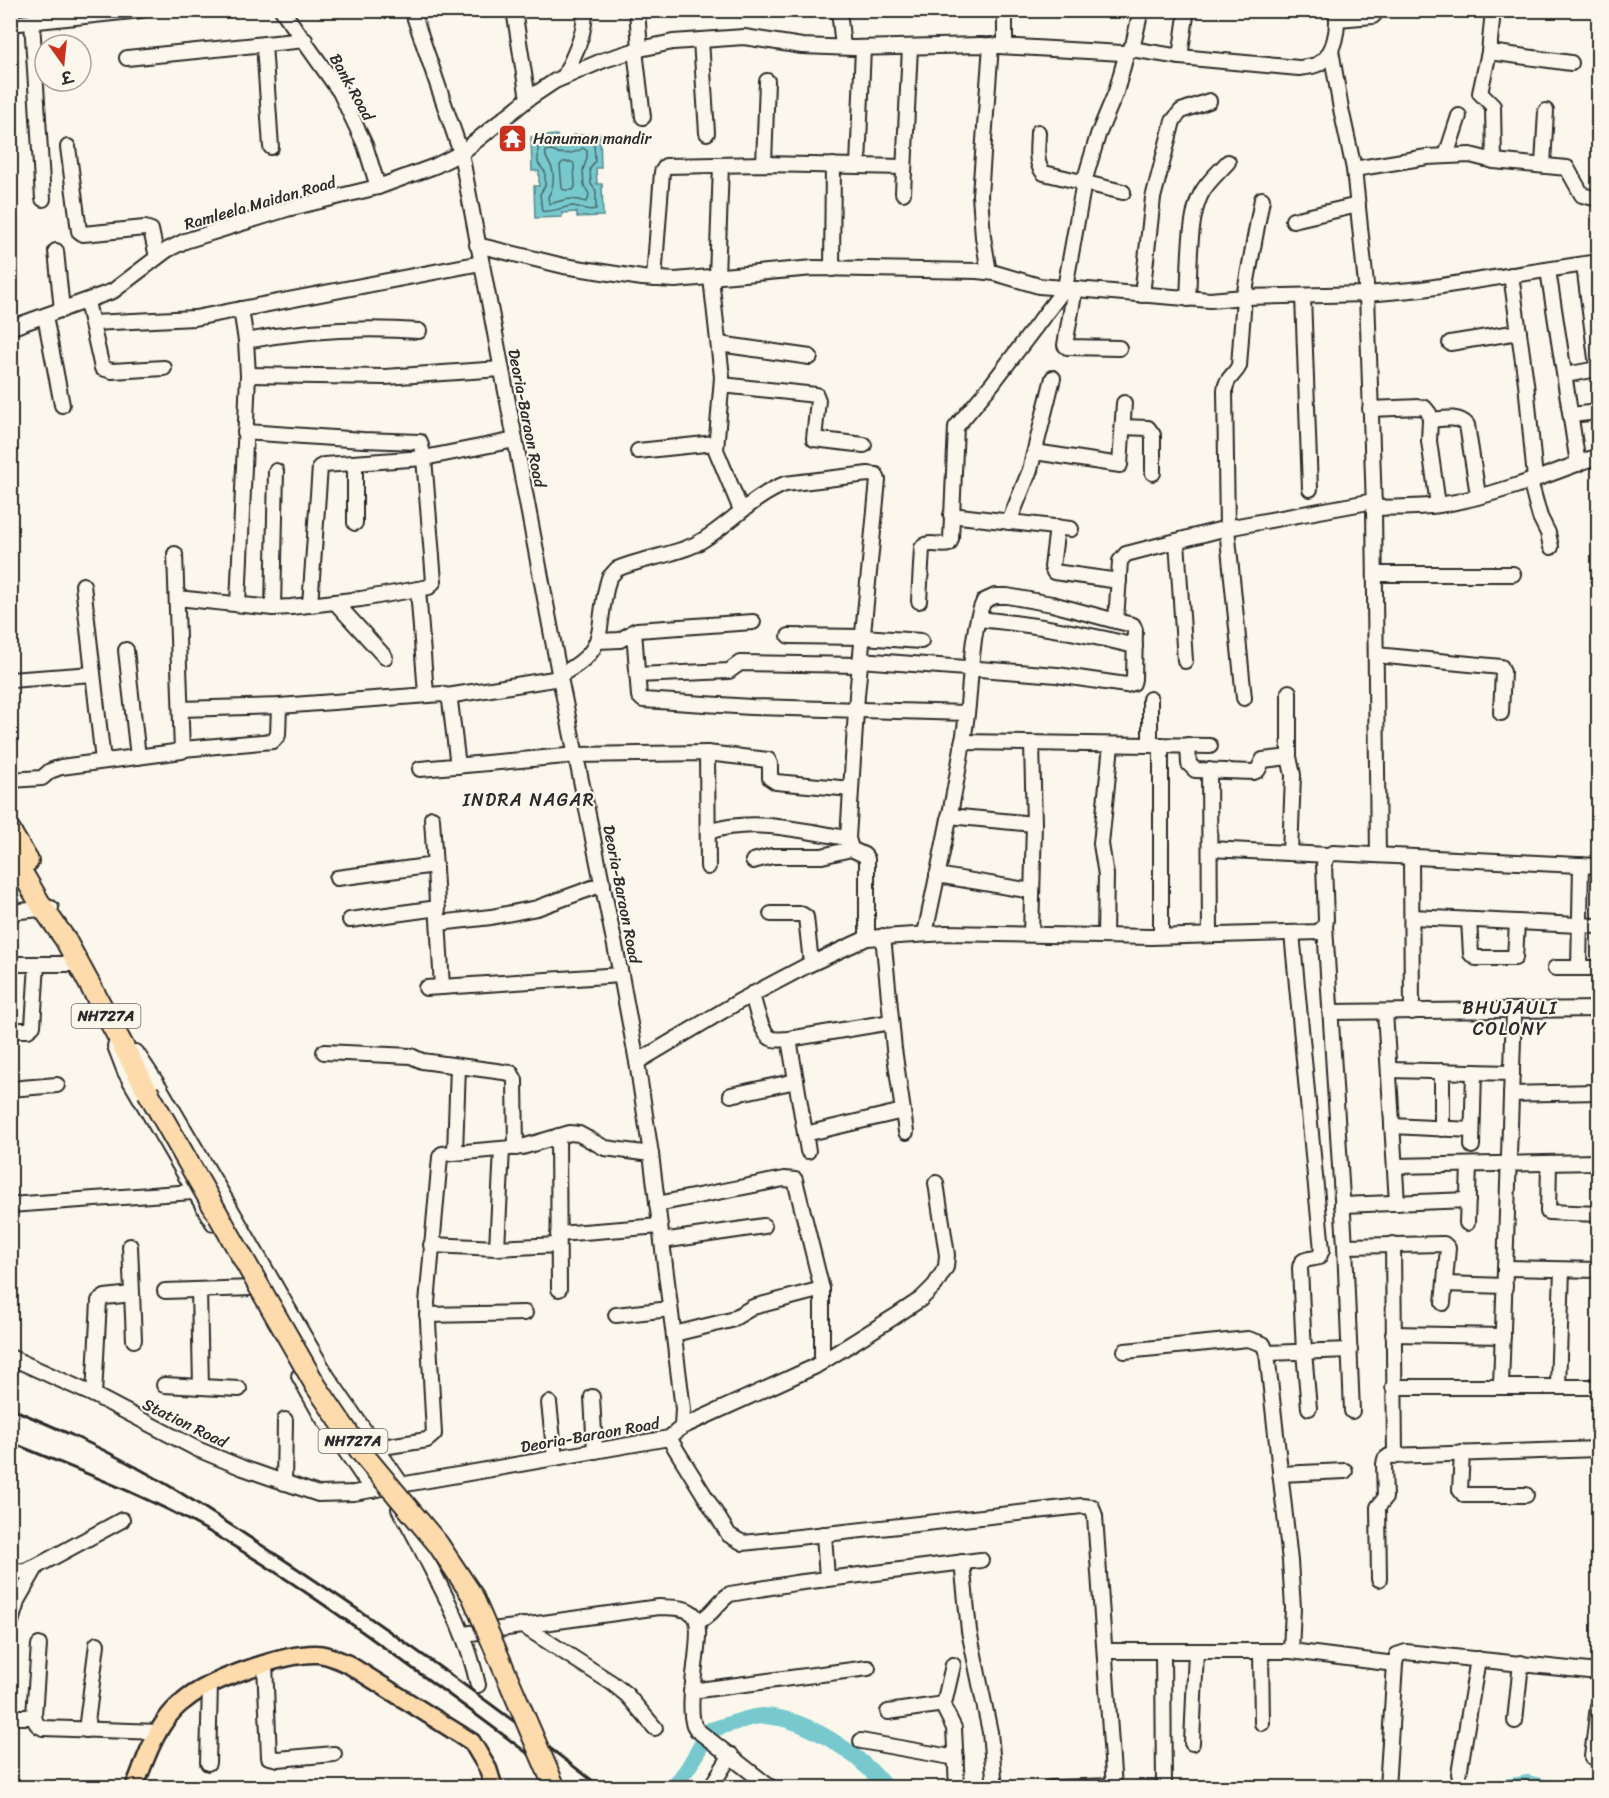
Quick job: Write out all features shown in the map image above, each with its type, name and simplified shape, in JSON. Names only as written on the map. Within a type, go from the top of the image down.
[{"type":"highway","name":"NH727A","points":[[10,831],[110,1024],[316,1386],[361,1452],[438,1544],[472,1595],[555,1788]]},
{"type":"highway","name":"NH727A","points":[[12,858],[49,909]]},
{"type":"main road","points":[[134,1788],[165,1721],[184,1700],[234,1674],[265,1664],[317,1654],[348,1664],[472,1742],[488,1769],[494,1788]]},
{"type":"street","points":[[13,19],[32,21],[141,10]]},
{"type":"street","name":"Bank Road","points":[[282,10],[340,92],[365,146],[378,187]]},
{"type":"street","name":"Deoria-Baraon Road","points":[[354,1493],[669,1438],[682,1427],[684,1418],[651,1154],[621,975],[560,677],[460,153],[412,10]]},
{"type":"street","points":[[514,10],[528,99]]},
{"type":"street","points":[[564,77],[581,39],[585,10]]},
{"type":"street","points":[[637,10],[643,117]]},
{"type":"street","points":[[839,10],[843,47]]},
{"type":"street","points":[[989,272],[983,237],[980,195],[998,46],[1005,10]]},
{"type":"street","points":[[1119,348],[1067,347],[1065,345],[1084,182],[1098,135],[1116,92],[1140,10]]},
{"type":"street","points":[[1378,10],[1373,16],[1337,15],[1331,50],[1354,169],[1367,294],[1374,504],[1378,855]]},
{"type":"street","points":[[1493,10],[1489,52],[1480,93],[1493,105],[1494,161]]},
{"type":"street","points":[[1180,57],[1186,16]]},
{"type":"street","points":[[32,21],[43,199]]},
{"type":"street","name":"Ramleela Maidan Road","points":[[10,328],[113,291],[167,250],[185,242],[287,209],[378,187],[427,169],[460,153],[528,99],[564,77],[604,60],[673,42],[744,37],[802,46],[863,48],[998,46],[1129,50],[1299,68],[1316,66],[1331,50]]},
{"type":"street","points":[[127,58],[305,40]]},
{"type":"street","points":[[700,40],[706,133]]},
{"type":"street","points":[[264,44],[271,147]]},
{"type":"street","points":[[903,193],[910,47]]},
{"type":"street","points":[[858,165],[863,48]]},
{"type":"street","points":[[1489,52],[1571,63]]},
{"type":"street","points":[[764,164],[767,81]]},
{"type":"street","points":[[1142,295],[1153,198],[1173,121],[1181,111],[1209,101]]},
{"type":"street","points":[[1543,165],[1546,111]]},
{"type":"street","points":[[1446,156],[1459,116]]},
{"type":"street","points":[[1038,132],[1038,163],[1040,170],[1044,173],[1123,192]]},
{"type":"street","points":[[68,147],[78,231],[83,234],[145,228],[151,230],[157,257]]},
{"type":"street","points":[[1354,169],[1427,157],[1470,155],[1494,161],[1567,168],[1582,195],[1599,199]]},
{"type":"street","points":[[1188,299],[1197,205],[1206,187],[1228,162]]},
{"type":"street","points":[[654,279],[664,168],[764,164],[904,167]]},
{"type":"street","points":[[721,165],[714,278],[722,385],[715,443],[741,510]]},
{"type":"street","points":[[832,269],[833,165]]},
{"type":"street","points":[[1244,698],[1227,528],[1225,384],[1239,366],[1244,297],[1262,199]]},
{"type":"street","points":[[1293,220],[1358,205]]},
{"type":"street","points":[[477,245],[564,266],[654,279],[714,278],[814,268],[989,272],[1039,286],[1210,300],[1367,294],[1422,289],[1599,262]]},
{"type":"street","points":[[56,251],[62,310]]},
{"type":"street","points":[[92,323],[176,320],[481,263]]},
{"type":"street","points":[[1564,375],[1592,370],[1597,366],[1584,265]]},
{"type":"street","points":[[1548,270],[1578,464]]},
{"type":"street","points":[[1511,275],[1519,332],[1532,480],[1540,517],[1548,533],[1551,547]]},
{"type":"street","points":[[919,602],[922,548],[928,544],[945,546],[950,544],[956,427],[1070,289]]},
{"type":"street","points":[[1303,296],[1310,489]]},
{"type":"street","points":[[87,302],[102,368],[112,371],[164,368]]},
{"type":"street","points":[[238,604],[248,375],[241,309]]},
{"type":"street","points":[[45,316],[62,405]]},
{"type":"street","points":[[246,341],[315,331],[373,329],[419,331]]},
{"type":"street","points":[[1450,343],[1519,332]]},
{"type":"street","points":[[718,344],[810,357]]},
{"type":"street","points":[[248,375],[385,377],[501,369]]},
{"type":"street","points":[[1009,522],[1030,470],[1053,378]]},
{"type":"street","points":[[722,385],[816,395],[818,400],[814,439],[864,445]]},
{"type":"street","points":[[1035,452],[1118,466],[1120,464],[1124,403]]},
{"type":"street","points":[[1370,409],[1425,408],[1430,420],[1429,441],[1438,505]]},
{"type":"street","points":[[1571,415],[1599,412]]},
{"type":"street","points":[[1430,420],[1457,419],[1463,420],[1467,425],[1470,432],[1478,495]]},
{"type":"street","points":[[1123,427],[1148,428],[1151,431],[1153,473]]},
{"type":"street","points":[[177,598],[273,608],[334,602],[432,585],[435,574],[422,444],[417,441],[363,440],[245,432]]},
{"type":"street","points":[[310,605],[320,467],[424,458],[514,440]]},
{"type":"street","points":[[638,451],[715,443]]},
{"type":"street","points":[[1116,621],[1120,561],[1123,556],[1227,528],[1374,504],[1438,505],[1532,480],[1599,456]]},
{"type":"street","points":[[355,464],[355,523]]},
{"type":"street","points":[[273,608],[276,471]]},
{"type":"street","points":[[181,709],[279,706],[426,694],[447,696],[560,677],[583,661],[598,641],[607,585],[609,578],[617,569],[698,543],[741,510],[785,484],[868,474],[876,476],[878,480],[856,709],[850,843]]},
{"type":"street","points":[[951,515],[1064,528],[1052,567],[1054,572],[1119,581]]},
{"type":"street","points":[[1177,541],[1185,661]]},
{"type":"street","points":[[10,780],[37,779],[61,767],[182,751],[175,554]]},
{"type":"street","points":[[1375,574],[1513,574]]},
{"type":"street","points":[[83,585],[103,762]]},
{"type":"street","points":[[418,589],[426,694]]},
{"type":"street","points":[[637,675],[729,671],[740,663],[860,663],[972,668],[1057,675],[1126,685],[1133,683],[1134,679],[1134,628],[1052,604],[1000,596],[984,601],[978,619],[972,668],[967,713],[949,816],[925,934]]},
{"type":"street","points":[[334,602],[386,657]]},
{"type":"street","points":[[978,619],[1041,626],[1135,646]]},
{"type":"street","points":[[598,641],[620,640],[634,631],[753,622]]},
{"type":"street","points":[[634,631],[639,696],[643,700],[696,704],[967,713]]},
{"type":"street","points":[[789,636],[921,641]]},
{"type":"street","points":[[126,650],[138,757]]},
{"type":"street","points":[[1376,655],[1501,667],[1503,672],[1502,713]]},
{"type":"street","points":[[10,680],[93,674]]},
{"type":"street","points":[[1289,692],[1289,757],[1293,775],[1290,853]]},
{"type":"street","points":[[447,696],[450,701],[458,766]]},
{"type":"street","points":[[1150,699],[1155,745],[1161,936]]},
{"type":"street","points":[[183,748],[273,741],[278,735],[279,706]]},
{"type":"street","points":[[962,742],[1209,746]]},
{"type":"street","points":[[1031,934],[1034,824],[1032,744]]},
{"type":"street","points":[[1105,936],[1106,875],[1101,844],[1111,745]]},
{"type":"street","points":[[1188,746],[1191,768],[1209,770],[1254,772],[1258,770],[1263,760],[1289,757]]},
{"type":"street","points":[[420,770],[577,756],[707,753],[768,760],[770,778],[776,782],[851,789]]},
{"type":"street","points":[[707,753],[708,867]]},
{"type":"street","points":[[1209,770],[1210,934]]},
{"type":"street","points":[[949,816],[1034,824]]},
{"type":"street","points":[[432,818],[442,987]]},
{"type":"street","points":[[708,832],[726,826],[756,824],[850,843],[867,859],[867,938]]},
{"type":"street","points":[[753,861],[772,856],[822,856],[850,843]]},
{"type":"street","points":[[1210,849],[1599,866]]},
{"type":"street","points":[[1328,855],[1324,864],[1325,926],[1345,1246],[1352,1411]]},
{"type":"street","points":[[1411,857],[1412,1012]]},
{"type":"street","points":[[337,878],[435,865]]},
{"type":"street","points":[[1579,968],[1581,865]]},
{"type":"street","points":[[937,874],[1032,891]]},
{"type":"street","points":[[439,923],[491,917],[537,908],[603,884]]},
{"type":"street","points":[[350,920],[438,908]]},
{"type":"street","points":[[10,912],[49,909]]},
{"type":"street","points":[[771,914],[801,914],[806,917],[811,963]]},
{"type":"street","points":[[1412,917],[1599,926]]},
{"type":"street","points":[[1469,920],[1471,954],[1476,958],[1515,958],[1517,923]]},
{"type":"street","points":[[637,1062],[752,994],[811,963],[867,938],[925,934],[1161,936],[1292,933],[1318,932],[1325,926]]},
{"type":"street","points":[[1292,933],[1322,1250],[1319,1257],[1301,1262],[1304,1352],[1309,1408]]},
{"type":"street","points":[[883,936],[891,1022],[906,1132]]},
{"type":"street","points":[[10,964],[78,964]]},
{"type":"street","points":[[10,1030],[28,1030],[33,1026],[37,964]]},
{"type":"street","points":[[1555,968],[1599,968]]},
{"type":"street","points":[[426,988],[621,975]]},
{"type":"street","points":[[752,994],[767,1036],[774,1040],[891,1022]]},
{"type":"street","points":[[1330,1012],[1599,1010]]},
{"type":"street","points":[[1502,1386],[1514,1011]]},
{"type":"street","points":[[1385,1012],[1397,1203]]},
{"type":"street","points":[[110,1024],[115,1047],[125,1072],[193,1192],[252,1288],[321,1415],[410,1527],[464,1634],[478,1685]]},
{"type":"street","points":[[110,1024],[125,1038],[160,1088],[327,1376],[402,1485]]},
{"type":"street","points":[[789,1039],[808,1151]]},
{"type":"street","points":[[324,1052],[411,1056],[422,1060],[511,1073],[514,1077],[509,1148],[497,1248]]},
{"type":"street","points":[[455,1152],[458,1066]]},
{"type":"street","points":[[1389,1070],[1512,1073]]},
{"type":"street","points":[[1442,1071],[1442,1129]]},
{"type":"street","points":[[1472,1146],[1474,1072]]},
{"type":"street","points":[[731,1095],[796,1081]]},
{"type":"street","points":[[10,1089],[57,1085]]},
{"type":"street","points":[[1511,1094],[1599,1092]]},
{"type":"street","points":[[805,1134],[903,1112]]},
{"type":"street","points":[[1392,1126],[1472,1130]]},
{"type":"street","points":[[376,1448],[427,1440],[434,1434],[427,1315],[431,1245],[442,1154],[509,1148],[558,1136],[579,1134],[605,1148],[651,1154]]},
{"type":"street","points":[[558,1136],[559,1289]]},
{"type":"street","points":[[1395,1166],[1599,1162]]},
{"type":"street","points":[[1549,1163],[1548,1212],[1599,1214]]},
{"type":"street","points":[[1467,1223],[1469,1165]]},
{"type":"street","points":[[657,1204],[784,1179],[795,1180],[822,1288],[822,1362]]},
{"type":"street","points":[[682,1427],[822,1362],[921,1299],[942,1276],[946,1267],[947,1255],[936,1183]]},
{"type":"street","points":[[10,1205],[193,1192]]},
{"type":"street","points":[[1342,1204],[1468,1200]]},
{"type":"street","points":[[431,1245],[497,1248],[660,1226]]},
{"type":"street","points":[[662,1240],[764,1226]]},
{"type":"street","points":[[1393,1244],[1395,1455]]},
{"type":"street","points":[[1345,1246],[1446,1245],[1443,1303]]},
{"type":"street","points":[[130,1246],[134,1340]]},
{"type":"street","points":[[1505,1268],[1599,1270]]},
{"type":"street","points":[[1558,1386],[1562,1270]]},
{"type":"street","points":[[1445,1284],[1505,1286]]},
{"type":"street","points":[[165,1291],[252,1288]]},
{"type":"street","points":[[674,1334],[731,1320],[753,1307],[822,1288]]},
{"type":"street","points":[[199,1290],[201,1387]]},
{"type":"street","points":[[94,1395],[99,1301],[105,1297],[132,1294]]},
{"type":"street","points":[[616,1315],[670,1309]]},
{"type":"street","points":[[427,1315],[525,1312]]},
{"type":"street","points":[[1393,1334],[1503,1335]]},
{"type":"street","points":[[1125,1351],[1248,1339],[1263,1344],[1267,1353],[1293,1608],[1291,1652]]},
{"type":"street","points":[[1267,1353],[1350,1350]]},
{"type":"street","name":"Station Road","points":[[10,1357],[94,1395],[197,1449],[318,1494],[354,1493]]},
{"type":"street","points":[[164,1385],[239,1389]]},
{"type":"street","points":[[1394,1387],[1599,1387]]},
{"type":"street","points":[[592,1397],[595,1451]]},
{"type":"street","points":[[549,1403],[555,1458]]},
{"type":"street","points":[[284,1483],[285,1420]]},
{"type":"street","points":[[669,1438],[729,1535],[743,1542],[1088,1506],[1092,1508],[1095,1516],[1113,1787],[1050,1788]]},
{"type":"street","points":[[1379,1579],[1378,1507],[1385,1498],[1384,1464],[1389,1456],[1599,1449]]},
{"type":"street","points":[[1462,1453],[1460,1490],[1464,1495],[1526,1495]]},
{"type":"street","points":[[1280,1474],[1345,1471]]},
{"type":"street","points":[[10,1572],[25,1571],[37,1566],[122,1520]]},
{"type":"street","points":[[824,1534],[827,1579]]},
{"type":"street","points":[[698,1622],[711,1615],[730,1594],[827,1579],[981,1560]]},
{"type":"street","points":[[962,1562],[970,1638],[989,1723],[995,1788]]},
{"type":"street","points":[[10,1625],[18,1599],[37,1566]]},
{"type":"street","points":[[464,1634],[659,1607],[687,1610],[698,1622],[691,1690],[692,1720],[697,1730],[771,1788]]},
{"type":"street","points":[[516,1626],[612,1683],[627,1695],[655,1728]]},
{"type":"street","points":[[86,1730],[97,1644]]},
{"type":"street","points":[[39,1645],[34,1717],[38,1726],[159,1732]]},
{"type":"street","points":[[1105,1651],[1291,1652],[1395,1664]]},
{"type":"street","points":[[1163,1651],[1164,1788]]},
{"type":"street","points":[[1192,1743],[1196,1651]]},
{"type":"street","points":[[1261,1651],[1262,1723]]},
{"type":"street","points":[[1388,1788],[1395,1664],[1398,1655],[1406,1652],[1599,1672]]},
{"type":"street","points":[[1460,1774],[1478,1659]]},
{"type":"street","points":[[1515,1721],[1521,1663]]},
{"type":"street","points":[[265,1664],[269,1757],[278,1759],[334,1754]]},
{"type":"street","points":[[953,1665],[944,1704],[954,1728],[957,1788]]},
{"type":"street","points":[[691,1690],[868,1668]]},
{"type":"street","points":[[208,1763],[210,1685]]},
{"type":"street","points":[[888,1712],[944,1704]]},
{"type":"street","points":[[1592,1757],[1599,1706]]},
{"type":"street","points":[[10,1717],[34,1717]]},
{"type":"street","points":[[861,1741],[956,1758]]},
{"type":"street","points":[[710,1788],[728,1753]]},
{"type":"water","points":[[600,134],[601,168],[596,168],[597,184],[602,184],[603,216],[577,217],[577,212],[562,213],[562,217],[535,218],[534,186],[539,186],[539,171],[532,171],[531,137],[557,135],[558,140],[573,139],[573,135]]},
{"type":"waterway","points":[[673,1788],[688,1768],[710,1730],[759,1716],[781,1718],[798,1723],[831,1740],[862,1763],[886,1788]]},
{"type":"waterway","points":[[1500,1788],[1527,1783],[1549,1788]]},
{"type":"railway","points":[[10,1408],[119,1458],[208,1510],[403,1641],[602,1788]]},
{"type":"railway","points":[[10,1442],[154,1503],[201,1527],[256,1560],[309,1594],[386,1649],[572,1788]]},
{"type":"place","name":"Hanuman mandir","points":[[512,138]]},
{"type":"district","name":"INDRA NAGAR","points":[[529,800]]},
{"type":"district","name":"BHUJAULI COLONY","points":[[1510,1018]]}]
